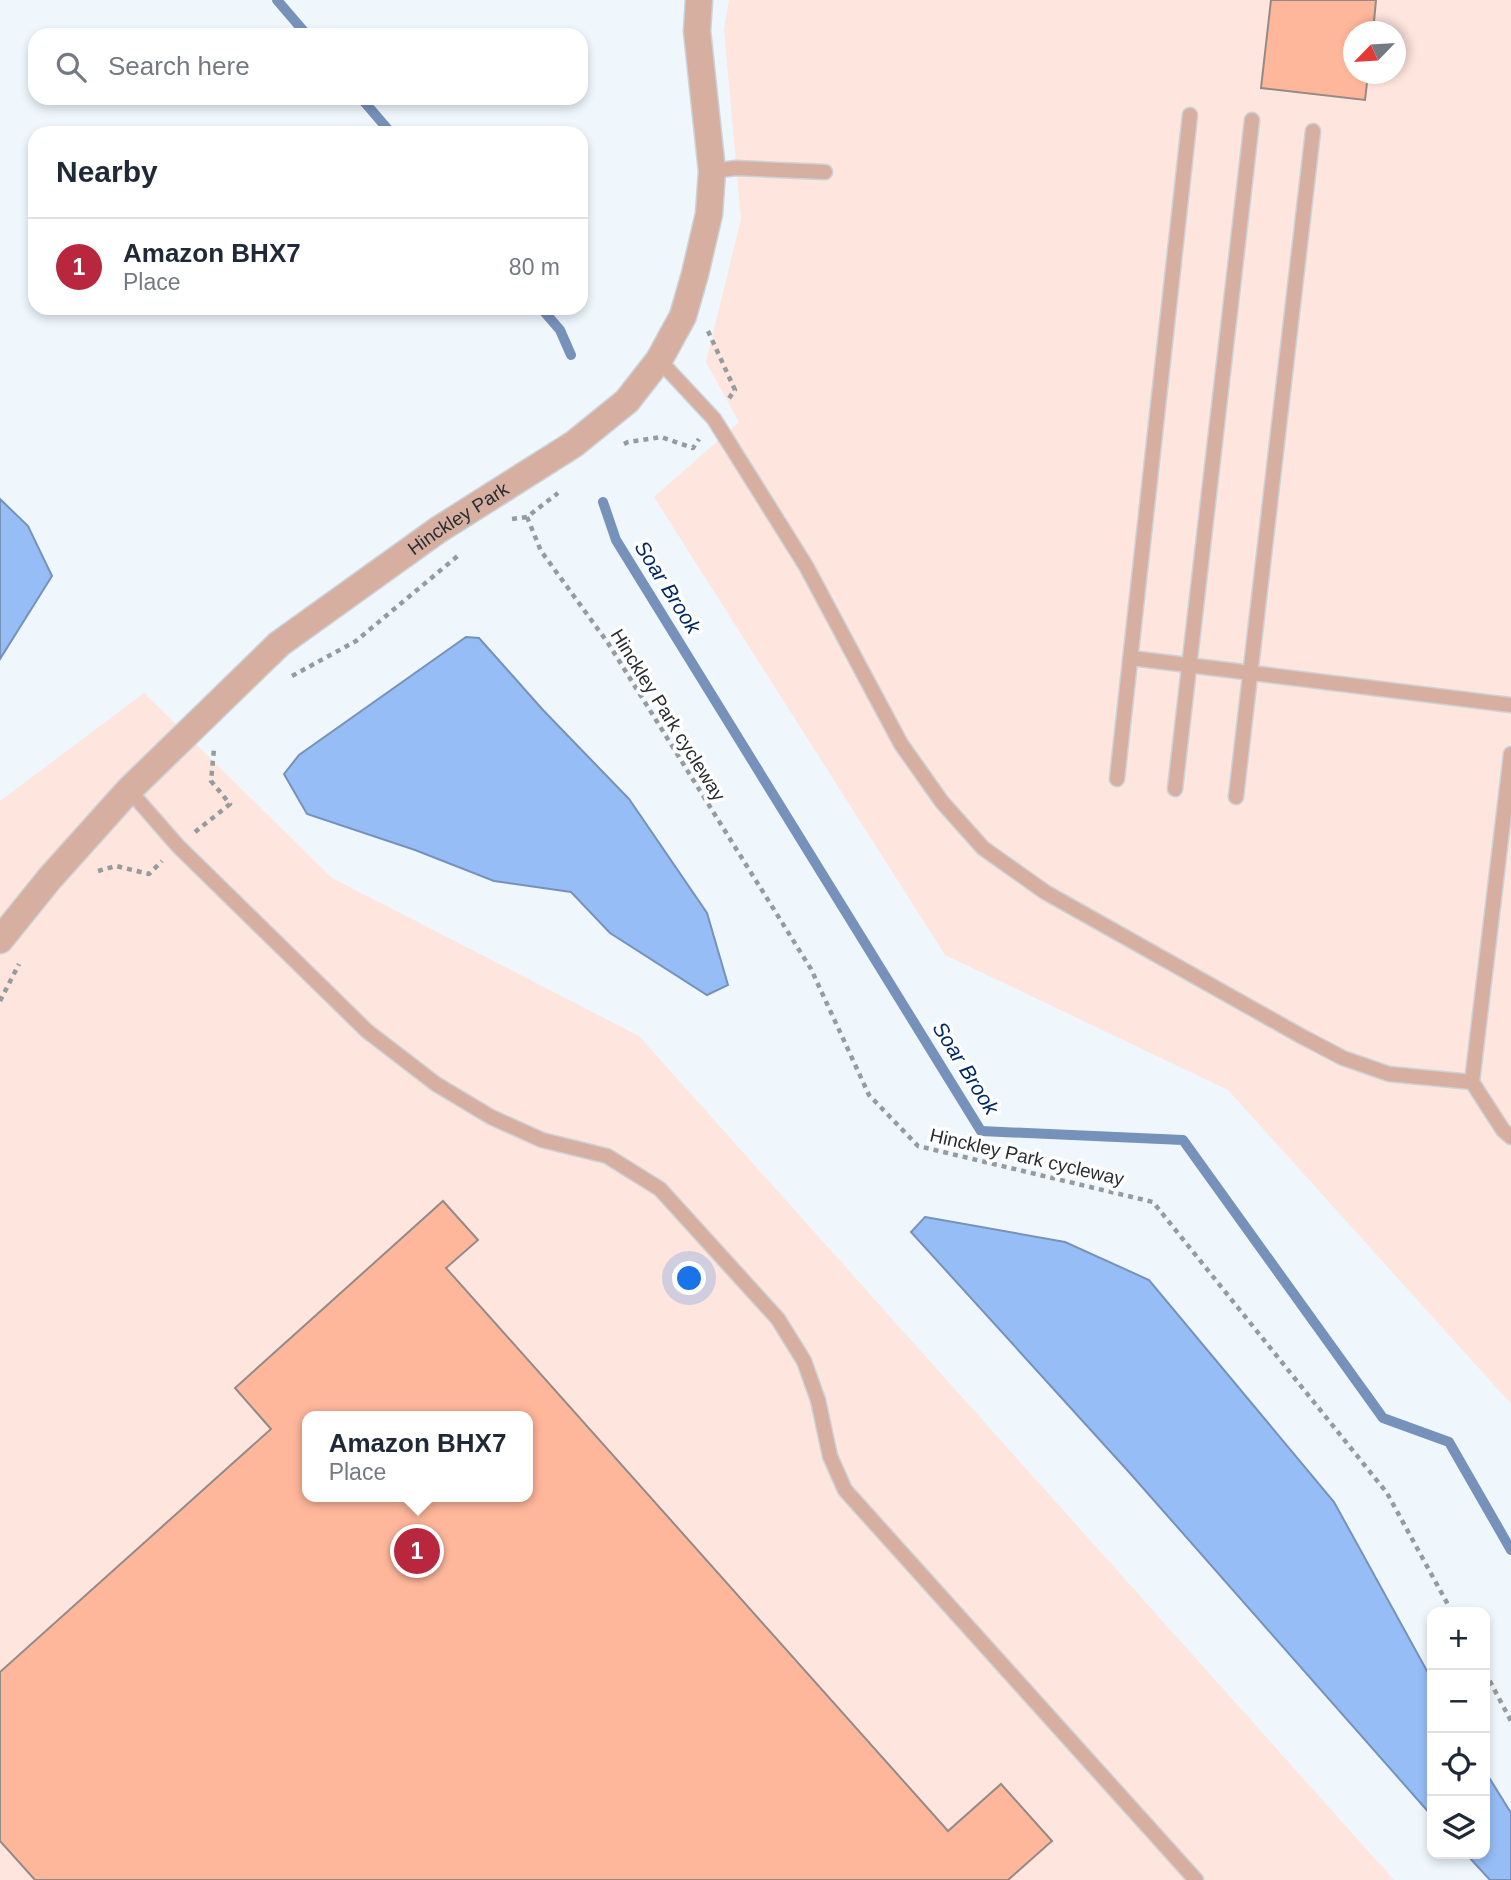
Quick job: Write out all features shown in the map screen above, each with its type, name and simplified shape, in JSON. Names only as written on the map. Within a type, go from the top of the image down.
[{"type":"street","name":"Hinckley Park","points":[[0,940],[50,878],[129,790],[279,644],[438,530],[574,444],[627,401],[659,360],[682,316],[709,214],[712,171],[697,31],[699,0]]},
{"type":"lane","points":[[1117,779],[1190,115]]},
{"type":"lane","points":[[1175,789],[1252,120]]},
{"type":"lane","points":[[1236,797],[1313,131]]},
{"type":"lane","points":[[712,171],[736,169],[825,172]]},
{"type":"lane","points":[[659,360],[714,419],[806,566],[901,744],[942,802],[983,848],[1045,892],[1343,1058],[1390,1074],[1472,1082]]},
{"type":"lane","points":[[1131,658],[1511,705]]},
{"type":"lane","points":[[1511,754],[1472,1082],[1503,1130],[1511,1137]]},
{"type":"lane","points":[[129,790],[178,846],[367,1031],[436,1084],[491,1117],[542,1140],[607,1156],[660,1189],[778,1319],[804,1361],[818,1400],[830,1456],[845,1490],[1196,1880]]},
{"type":"path","points":[[618,448],[628,442],[661,437],[693,448]]},
{"type":"path","points":[[508,520],[527,517],[567,485]]},
{"type":"path","name":"Hinckley Park cycleway","points":[[527,517],[541,551],[608,643],[811,969],[869,1095],[918,1146],[1153,1202],[1387,1493],[1449,1607]]},
{"type":"path","points":[[287,679],[356,642],[468,547]]},
{"type":"path","points":[[215,738],[211,781],[230,804]]},
{"type":"path","points":[[1490,1681],[1511,1721]]},
{"type":"shaded area","points":[[729,0],[1511,0],[1511,1404],[1228,1090],[945,955],[654,497],[739,422],[706,362],[741,219],[724,29]]},
{"type":"shaded area","points":[[144,693],[332,878],[639,1036],[1394,1880],[0,1880],[0,801]]},
{"type":"water","points":[[0,499],[28,526],[52,576],[0,659]]},
{"type":"water","points":[[466,637],[479,638],[543,710],[629,799],[707,913],[728,985],[707,995],[610,933],[571,892],[494,881],[415,850],[307,814],[284,774],[299,755]]},
{"type":"water","points":[[925,1217],[1065,1242],[1149,1280],[1334,1502],[1427,1671],[1427,1810],[1128,1471],[911,1232]]},
{"type":"water","points":[[1490,1779],[1511,1813],[1511,1880],[1490,1880],[1471,1859],[1490,1859]]},
{"type":"building","points":[[1271,0],[1376,0],[1374,21],[1343,21],[1343,84],[1367,84],[1365,100],[1261,88]]},
{"type":"building","points":[[443,1201],[478,1240],[446,1268],[948,1831],[1001,1784],[1052,1841],[1008,1880],[35,1880],[0,1841],[0,1672],[271,1429],[235,1388]]},
{"type":"waterway","name":"Soar Brook","points":[[277,0],[301,28]]},
{"type":"waterway","name":"Soar Brook","points":[[367,105],[385,126]]},
{"type":"waterway","name":"Soar Brook","points":[[547,315],[560,330],[571,355]]},
{"type":"waterway","name":"Soar Brook","points":[[603,502],[616,540],[981,1131],[1183,1140],[1383,1418],[1449,1442],[1511,1550]]},
{"type":"place","name":"Amazon BHX7","points":[[417,1551]]}]
